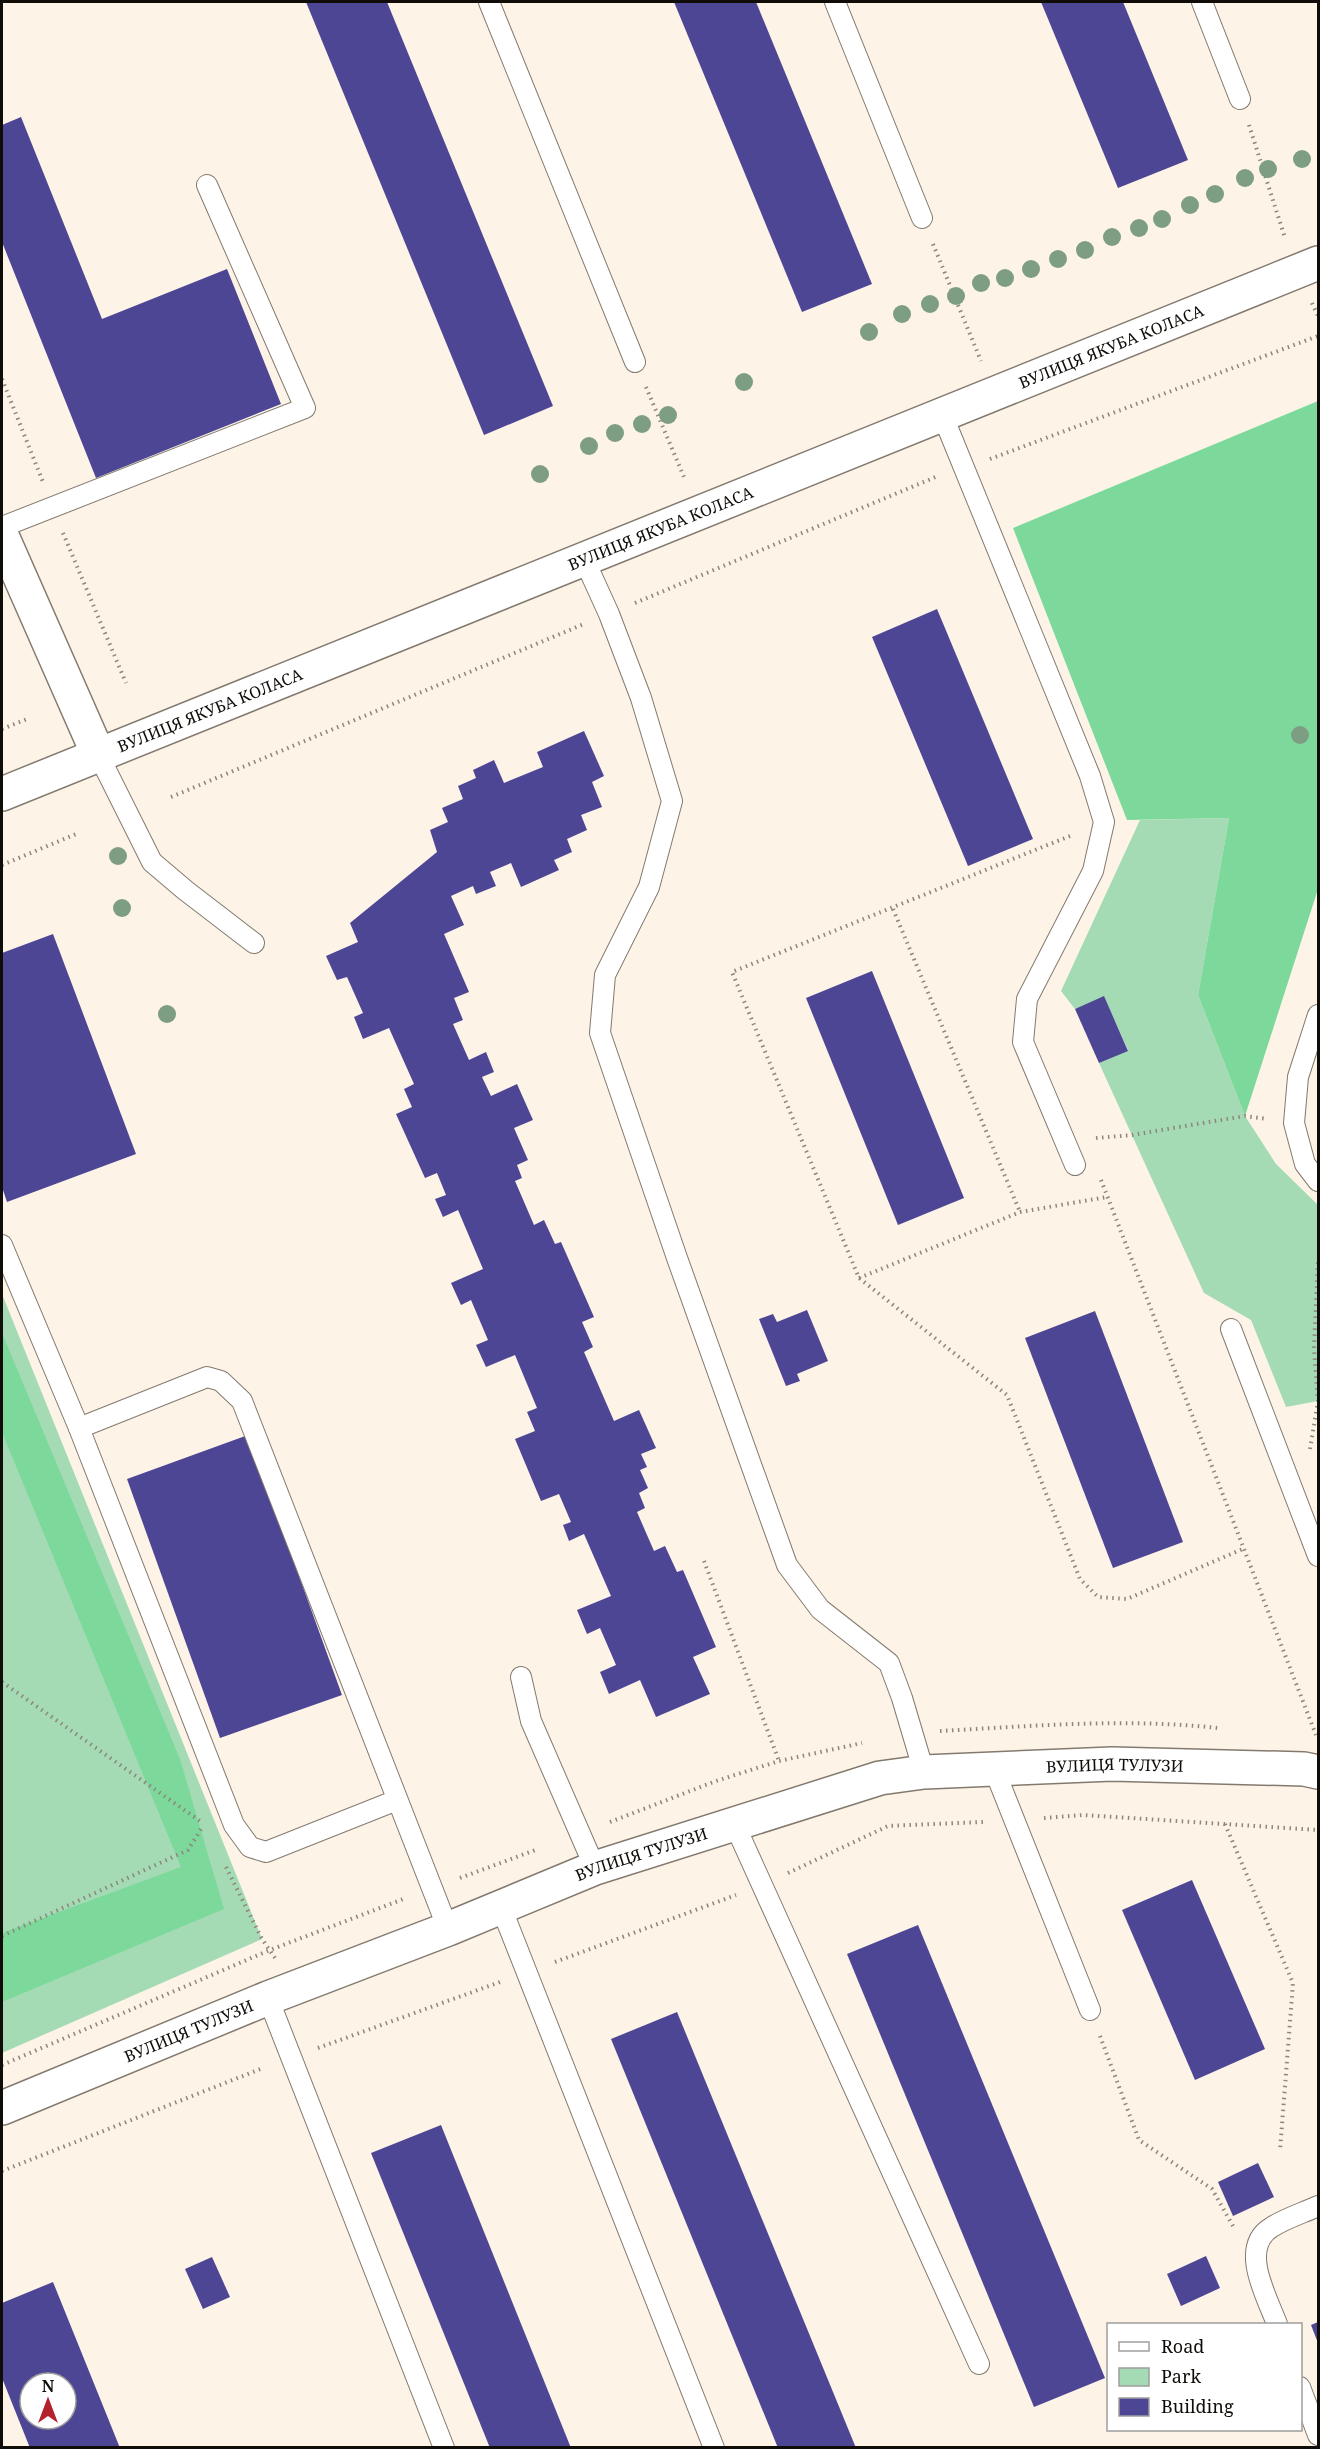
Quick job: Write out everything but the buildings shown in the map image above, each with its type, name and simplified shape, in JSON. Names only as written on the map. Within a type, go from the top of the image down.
[{"type":"street","name":"ВУЛИЦЯ ЯКУБА КОЛАСА","points":[[2,794],[1307,267]]},
{"type":"street","points":[[2,536],[98,754]]},
{"type":"street","name":"ВУЛИЦЯ ТУЛУЗИ","points":[[2,2108],[595,1868],[880,1778],[924,1772],[1112,1764],[1304,1769],[1318,1772]]},
{"type":"lane","points":[[489,2],[635,362]]},
{"type":"lane","points":[[835,2],[922,218]]},
{"type":"lane","points":[[1202,2],[1240,99]]},
{"type":"lane","points":[[2,527],[305,408],[207,185]]},
{"type":"lane","points":[[942,414],[1090,776],[1104,822],[1093,871],[1027,999],[1023,1042],[1076,1165]]},
{"type":"lane","points":[[584,559],[609,614],[640,698],[672,801],[650,887],[605,975],[600,1033],[677,1258],[787,1565],[820,1609],[889,1663],[924,1772]]},
{"type":"lane","points":[[98,754],[152,862],[254,943]]},
{"type":"lane","points":[[1318,1015],[1298,1077],[1294,1123],[1305,1164],[1318,1181]]},
{"type":"lane","points":[[2,1245],[78,1428],[234,1825],[250,1847],[266,1852],[397,1800]]},
{"type":"lane","points":[[1231,1329],[1318,1556]]},
{"type":"lane","points":[[78,1428],[207,1377],[221,1381],[242,1401],[448,1929]]},
{"type":"lane","points":[[521,1677],[531,1721],[595,1868]]},
{"type":"lane","points":[[994,1769],[1090,2010]]},
{"type":"lane","points":[[734,1823],[979,2364]]},
{"type":"lane","points":[[501,1907],[714,2448]]},
{"type":"lane","points":[[282,1993],[292,2057],[444,2448]]},
{"type":"lane","points":[[1276,2323],[1255,2263],[1258,2240],[1270,2228],[1318,2206]]},
{"type":"lane","points":[[1302,2392],[1318,2435]]},
{"type":"path","points":[[1240,99],[1307,267],[1318,316]]},
{"type":"path","points":[[922,218],[981,361]]},
{"type":"path","points":[[171,797],[925,479],[964,468],[1318,336]]},
{"type":"path","points":[[635,362],[684,477]]},
{"type":"path","points":[[2,729],[27,719]]},
{"type":"path","points":[[1104,822],[732,972],[859,1278],[1007,1395],[1080,1579],[1098,1597],[1127,1599],[1245,1548]]},
{"type":"path","points":[[2,865],[76,834]]},
{"type":"path","points":[[893,909],[1020,1212]]},
{"type":"path","points":[[1065,1140],[1132,1135],[1245,1116],[1294,1123]]},
{"type":"path","points":[[1076,1165],[1099,1175],[1245,1548],[1318,1742]]},
{"type":"path","points":[[859,1278],[1020,1212],[1107,1197]]},
{"type":"path","points":[[1291,1484],[1311,1447],[1318,1401],[1314,1348],[1318,1261]]},
{"type":"path","points":[[704,1561],[779,1761]]},
{"type":"path","points":[[2,1682],[204,1824],[209,1835]]},
{"type":"path","points":[[2,2171],[292,2057],[762,1885],[888,1826],[1083,1815],[1318,1830]]},
{"type":"path","points":[[2,1936],[188,1850],[204,1824]]},
{"type":"path","points":[[1225,1824],[1293,1983],[1280,2151]]},
{"type":"path","points":[[225,1866],[262,1939],[282,1993]]},
{"type":"path","points":[[1090,2010],[1139,2140],[1212,2188],[1255,2263]]},
{"type":"green space","points":[[1318,401],[1318,889],[1245,1116],[1198,995],[1229,818],[1127,820],[1013,528]]},
{"type":"green space","points":[[1229,818],[1198,995],[1245,1116],[1276,1164],[1318,1205],[1318,1401],[1286,1407],[1251,1320],[1204,1293],[1099,1063],[1128,1050],[1104,997],[1075,1009],[1061,991],[1140,820]]},
{"type":"green space","points":[[2,1294],[262,1939],[2,2053]]},
{"type":"green space","points":[[2,1333],[180,1759],[224,1909],[2,2002],[2,1933],[181,1867],[2,1432]]}]
